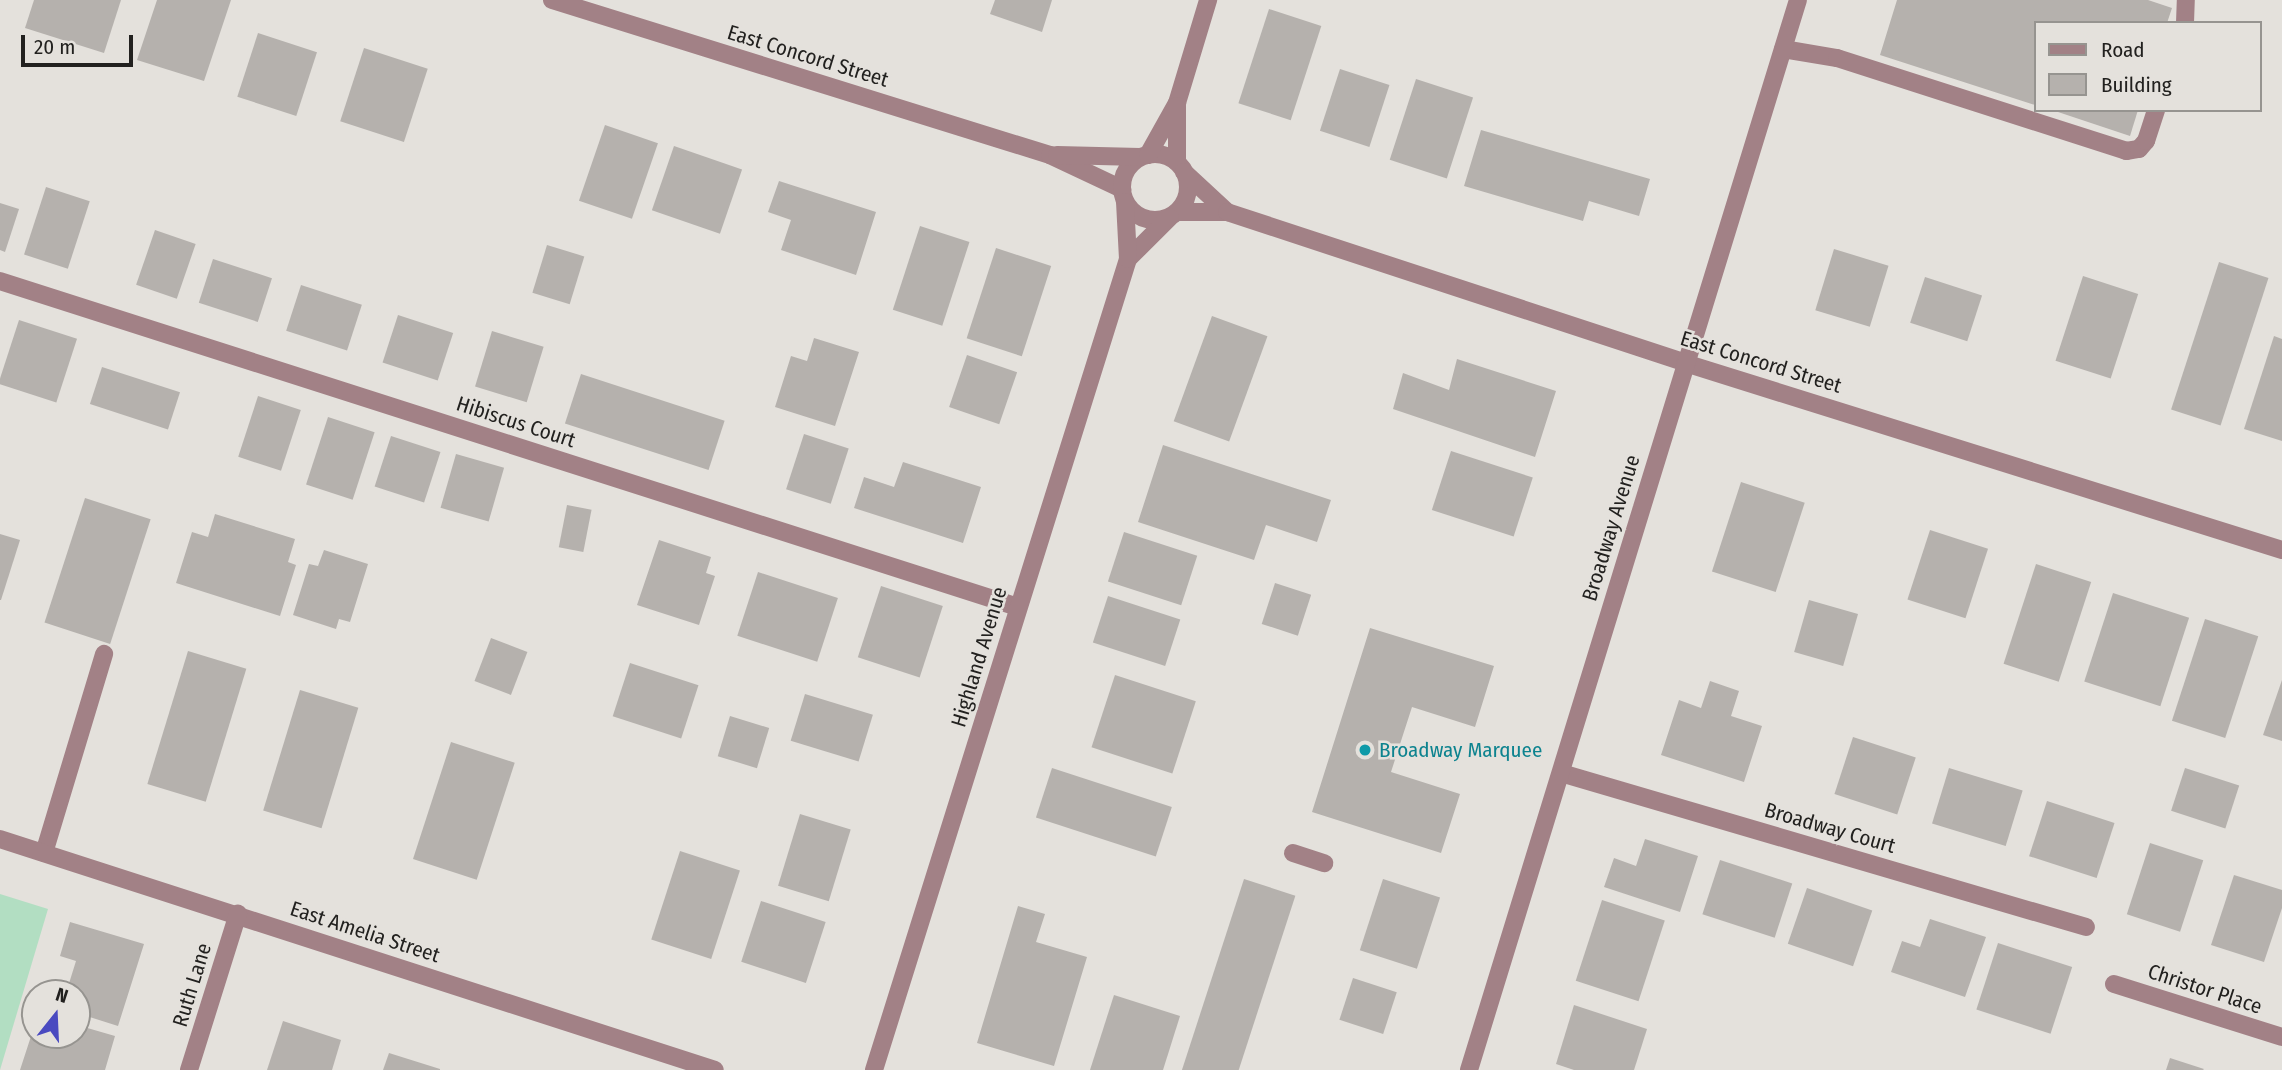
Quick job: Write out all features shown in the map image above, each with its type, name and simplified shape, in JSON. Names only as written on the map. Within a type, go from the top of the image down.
[{"type":"street","name":"East Concord Street","points":[[552,0],[1050,155],[1123,196]]},
{"type":"street","points":[[1177,103],[1180,167],[1186,197],[1174,214],[1144,218],[1123,196],[1129,165],[1144,156],[1177,103],[1208,0]]},
{"type":"street","name":"Broadway Avenue","points":[[1469,1070],[1798,0]]},
{"type":"street","points":[[2185,21],[2186,0]]},
{"type":"street","points":[[1783,49],[1837,58],[2126,151],[2139,149],[2146,141],[2155,112]]},
{"type":"street","name":"East Concord Street","points":[[1050,155],[1144,156]]},
{"type":"street","points":[[1144,156],[1165,156],[1180,167]]},
{"type":"street","name":"East Concord Street","points":[[1180,167],[1227,212]]},
{"type":"street","name":"Highland Avenue","points":[[874,1070],[1128,259],[1123,196]]},
{"type":"street","name":"East Concord Street","points":[[1174,214],[1227,212],[1685,363],[2282,550]]},
{"type":"street","name":"Highland Avenue","points":[[1128,259],[1174,214]]},
{"type":"street","name":"Hibiscus Court","points":[[0,281],[1018,607]]},
{"type":"street","points":[[44,853],[104,654]]},
{"type":"street","name":"Broadway Court","points":[[1562,773],[2086,927]]},
{"type":"street","name":"East Amelia Street","points":[[0,839],[715,1070]]},
{"type":"street","points":[[1293,853],[1324,863]]},
{"type":"street","name":"Ruth Lane","points":[[189,1070],[238,914]]},
{"type":"street","name":"Christor Place","points":[[2114,984],[2282,1037]]},
{"type":"green space","points":[[0,894],[48,909],[27,979],[21,979],[21,1000],[0,1070]]},
{"type":"building","points":[[34,0],[121,0],[104,53],[25,28]]},
{"type":"building","points":[[157,0],[231,0],[204,81],[137,60]]},
{"type":"building","points":[[995,0],[1052,0],[1042,32],[990,14]]},
{"type":"building","points":[[1897,0],[2148,0],[2172,8],[2168,21],[2034,21],[2034,105],[1880,55]]},
{"type":"building","points":[[1269,9],[1321,26],[1291,120],[1238,103]]},
{"type":"building","points":[[258,33],[317,52],[296,116],[237,97]]},
{"type":"building","points":[[364,48],[428,69],[404,142],[340,121]]},
{"type":"building","points":[[1340,69],[1389,85],[1369,147],[1320,131]]},
{"type":"building","points":[[1416,79],[1473,98],[1447,178],[1390,160]]},
{"type":"building","points":[[2058,112],[2137,112],[2130,136]]},
{"type":"building","points":[[605,125],[658,143],[632,219],[579,201]]},
{"type":"building","points":[[1481,130],[1650,179],[1639,216],[1589,201],[1583,221],[1464,186]]},
{"type":"building","points":[[674,146],[742,169],[720,234],[652,210]]},
{"type":"building","points":[[779,181],[876,212],[856,275],[781,250],[791,220],[768,212]]},
{"type":"building","points":[[46,187],[90,201],[68,269],[24,255]]},
{"type":"building","points":[[0,203],[19,209],[5,252],[0,250]]},
{"type":"building","points":[[920,226],[969,242],[942,326],[893,310]]},
{"type":"building","points":[[155,230],[196,244],[177,299],[136,285]]},
{"type":"building","points":[[547,245],[584,256],[570,304],[532,293]]},
{"type":"building","points":[[996,248],[1051,266],[1022,356],[967,338]]},
{"type":"building","points":[[1834,249],[1889,266],[1870,327],[1815,310]]},
{"type":"building","points":[[213,259],[272,278],[258,322],[199,303]]},
{"type":"building","points":[[2219,262],[2268,278],[2221,425],[2171,409]]},
{"type":"building","points":[[2083,276],[2138,294],[2111,379],[2055,361]]},
{"type":"building","points":[[1925,277],[1982,296],[1967,341],[1910,323]]},
{"type":"building","points":[[301,285],[362,305],[347,350],[286,331]]},
{"type":"building","points":[[398,315],[453,333],[438,380],[383,363]]},
{"type":"building","points":[[1212,316],[1267,336],[1229,441],[1174,421]]},
{"type":"building","points":[[19,320],[77,339],[56,403],[0,384]]},
{"type":"building","points":[[492,331],[544,347],[527,402],[475,386]]},
{"type":"building","points":[[2274,336],[2282,339],[2282,441],[2244,429]]},
{"type":"building","points":[[814,338],[859,352],[835,426],[775,407],[791,356],[807,361]]},
{"type":"building","points":[[967,355],[1017,372],[999,424],[949,407]]},
{"type":"building","points":[[1457,359],[1556,391],[1535,457],[1393,409],[1403,373],[1449,390]]},
{"type":"building","points":[[102,367],[180,392],[168,429],[90,404]]},
{"type":"building","points":[[581,374],[725,421],[709,470],[565,423]]},
{"type":"building","points":[[258,396],[301,410],[281,471],[238,457]]},
{"type":"building","points":[[328,417],[375,432],[353,500],[306,485]]},
{"type":"building","points":[[804,434],[849,449],[831,504],[786,489]]},
{"type":"building","points":[[391,436],[440,452],[424,502],[375,486]]},
{"type":"building","points":[[1163,445],[1331,500],[1317,542],[1266,525],[1254,560],[1138,522]]},
{"type":"building","points":[[1451,451],[1533,478],[1514,537],[1432,510]]},
{"type":"building","points":[[456,454],[504,468],[489,522],[441,508]]},
{"type":"building","points":[[903,462],[981,487],[963,543],[854,508],[864,477],[894,487]]},
{"type":"building","points":[[1741,482],[1805,503],[1776,592],[1712,571]]},
{"type":"building","points":[[85,498],[151,519],[110,644],[45,623]]},
{"type":"building","points":[[567,505],[592,510],[583,552],[559,547]]},
{"type":"building","points":[[215,514],[295,539],[288,562],[296,565],[280,616],[176,583],[192,532],[208,537]]},
{"type":"building","points":[[1930,530],[1988,549],[1965,618],[1907,599]]},
{"type":"building","points":[[1124,532],[1197,556],[1181,605],[1108,581]]},
{"type":"building","points":[[0,534],[20,540],[1,600],[0,600]]},
{"type":"building","points":[[659,540],[711,557],[706,573],[715,576],[699,625],[637,605]]},
{"type":"building","points":[[324,550],[368,564],[350,622],[339,619],[336,629],[293,615],[309,564],[318,566]]},
{"type":"building","points":[[2036,564],[2091,582],[2059,682],[2004,664]]},
{"type":"building","points":[[758,572],[838,598],[817,662],[737,636]]},
{"type":"building","points":[[1275,583],[1311,595],[1298,636],[1262,624]]},
{"type":"building","points":[[881,586],[943,606],[920,677],[858,657]]},
{"type":"building","points":[[2113,593],[2189,618],[2160,706],[2084,681]]},
{"type":"building","points":[[1108,596],[1180,619],[1165,666],[1093,643]]},
{"type":"building","points":[[1809,600],[1858,614],[1843,666],[1794,652]]},
{"type":"building","points":[[2205,619],[2258,636],[2225,738],[2172,721]]},
{"type":"building","name":"Broadway Marquee","points":[[1370,628],[1494,666],[1475,727],[1412,707],[1391,772],[1460,794],[1441,853],[1312,812]]},
{"type":"building","points":[[491,638],[527,652],[511,695],[475,681]]},
{"type":"building","points":[[188,651],[246,669],[206,802],[147,784]]},
{"type":"building","points":[[630,663],[698,685],[681,739],[613,716]]},
{"type":"building","points":[[1115,675],[1196,701],[1172,774],[1092,747]]},
{"type":"building","points":[[2282,680],[2282,741],[2263,735]]},
{"type":"building","points":[[1710,681],[1739,691],[1731,716],[1762,726],[1744,782],[1661,755],[1679,700],[1701,708]]},
{"type":"building","points":[[300,690],[358,708],[321,828],[263,810]]},
{"type":"building","points":[[805,694],[873,715],[859,762],[791,741]]},
{"type":"building","points":[[730,716],[769,728],[757,768],[718,756]]},
{"type":"building","points":[[1853,737],[1916,757],[1897,814],[1834,794]]},
{"type":"building","points":[[451,742],[515,763],[477,880],[413,859]]},
{"type":"building","points":[[1052,768],[1172,807],[1156,856],[1036,817]]},
{"type":"building","points":[[1949,768],[2023,791],[2006,846],[1932,823]]},
{"type":"building","points":[[2185,768],[2239,786],[2225,828],[2171,811]]},
{"type":"building","points":[[2047,801],[2115,823],[2097,878],[2029,856]]},
{"type":"building","points":[[800,814],[851,829],[829,901],[778,886]]},
{"type":"building","points":[[1645,839],[1698,856],[1680,912],[1604,887],[1614,858],[1636,866]]},
{"type":"building","points":[[2150,843],[2203,860],[2180,932],[2127,914]]},
{"type":"building","points":[[680,851],[740,870],[711,959],[651,939]]},
{"type":"building","points":[[1720,860],[1792,883],[1775,938],[1702,914]]},
{"type":"building","points":[[2234,875],[2282,890],[2282,908],[2264,962],[2211,945]]},
{"type":"building","points":[[1244,879],[1295,896],[1239,1070],[1182,1070]]},
{"type":"building","points":[[1383,879],[1440,898],[1417,969],[1360,950]]},
{"type":"building","points":[[1807,888],[1872,910],[1853,966],[1788,944]]},
{"type":"building","points":[[1602,900],[1665,920],[1639,1001],[1576,981]]},
{"type":"building","points":[[761,901],[826,922],[806,983],[741,962]]},
{"type":"building","points":[[1018,906],[1045,914],[1036,942],[1087,957],[1054,1066],[977,1043]]},
{"type":"building","points":[[1930,919],[1986,937],[1965,997],[1891,972],[1902,941],[1920,947]]},
{"type":"building","points":[[70,922],[144,944],[118,1026],[91,1017],[91,979],[70,979],[76,961],[60,956]]},
{"type":"building","points":[[1998,943],[2072,967],[2051,1034],[1976,1010]]},
{"type":"building","points":[[1353,978],[1397,992],[1383,1034],[1339,1020]]},
{"type":"building","points":[[1114,995],[1180,1016],[1163,1070],[1090,1070]]},
{"type":"building","points":[[1574,1005],[1647,1029],[1634,1070],[1574,1070],[1556,1064]]},
{"type":"building","points":[[283,1021],[341,1040],[332,1070],[267,1070]]},
{"type":"building","points":[[91,1029],[115,1036],[105,1070],[20,1070],[27,1049],[91,1049]]},
{"type":"building","points":[[389,1053],[440,1069],[440,1070],[383,1070]]},
{"type":"building","points":[[2170,1058],[2204,1069],[2166,1070]]},
{"type":"place","name":"Broadway Marquee","points":[[1365,750]]}]
